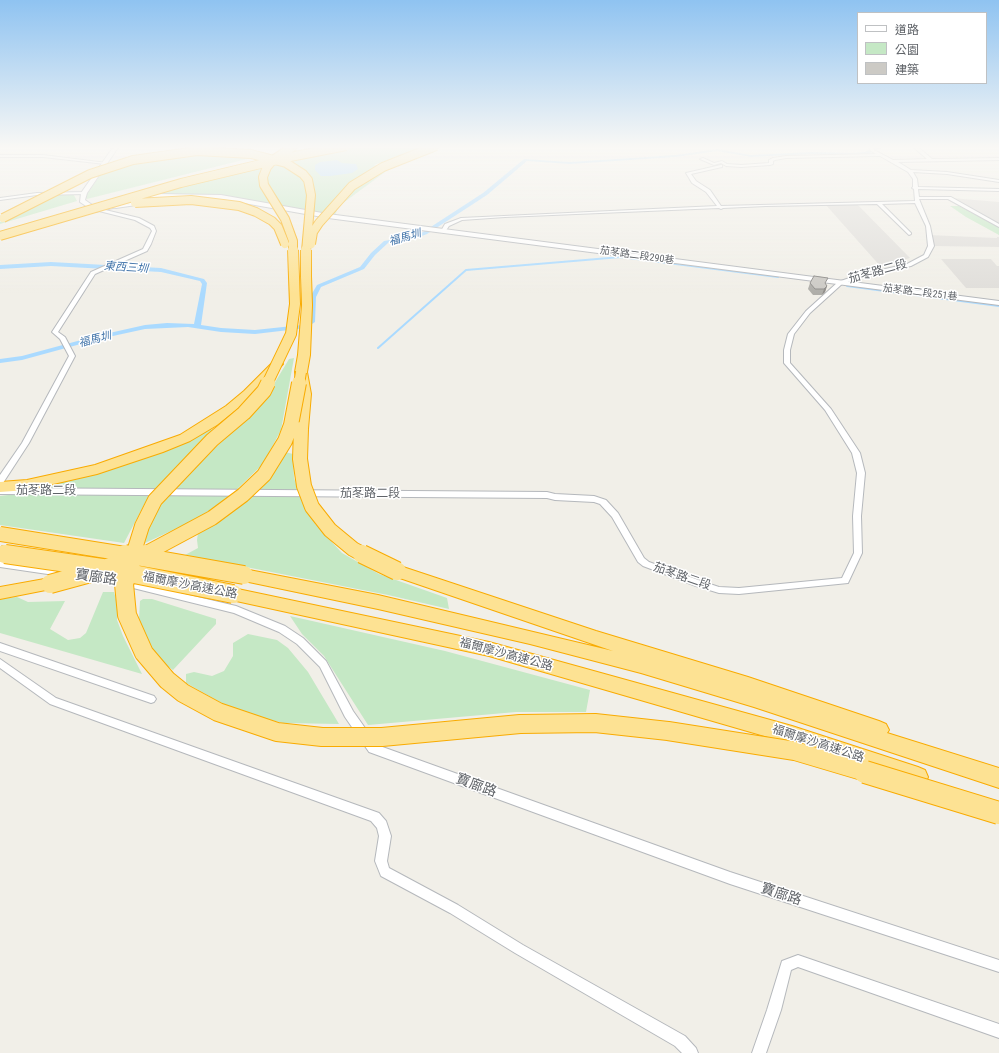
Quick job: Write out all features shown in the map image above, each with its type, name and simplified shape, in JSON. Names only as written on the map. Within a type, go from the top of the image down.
[{"type":"highway","points":[[0,219],[48,195]]},
{"type":"highway","points":[[0,231],[120,195]]},
{"type":"highway","points":[[0,236],[40,223],[139,195]]},
{"type":"highway","points":[[270,195],[285,219],[291,233],[294,260],[295,304],[291,334],[264,391],[244,413],[212,440],[155,500],[142,526],[124,584],[127,615],[135,634],[144,653],[167,680],[183,693],[201,704],[239,721],[278,732],[300,736],[382,737],[520,724],[595,723],[729,740],[795,751],[999,813]]},
{"type":"highway","points":[[0,593],[50,584],[105,569],[147,553],[184,535],[218,514],[243,495],[264,475],[277,456],[291,425],[301,372],[306,328],[306,241],[311,195]]},
{"type":"highway","points":[[306,276],[313,232],[343,195]]},
{"type":"highway","points":[[0,240],[35,228],[120,206],[163,200],[201,200],[219,202],[248,209],[272,221],[278,227],[284,240],[286,250],[294,260]]},
{"type":"highway","points":[[0,487],[27,484],[97,469],[158,449],[185,438],[230,409],[248,394],[277,364]]},
{"type":"highway","points":[[301,372],[305,394],[300,459],[304,486],[312,507],[330,530],[353,549],[397,572],[475,599],[748,685],[859,722],[999,778]]},
{"type":"highway","name":"福爾摩沙高速公路","points":[[0,534],[186,564],[378,602],[530,637],[641,666],[746,697],[999,778]]},
{"type":"highway","name":"福爾摩沙高速公路","points":[[0,553],[109,569],[489,649],[792,735],[922,778],[999,808]]},
{"type":"street","points":[[0,198],[26,195]]},
{"type":"street","points":[[0,481],[25,443],[72,356],[63,338],[55,332],[93,273],[145,250],[154,231],[152,227],[137,219],[99,210],[82,201],[83,195]]},
{"type":"street","points":[[711,195],[721,208]]},
{"type":"street","name":"茄苳路二段","points":[[0,491],[548,495],[555,497],[594,499],[603,502],[615,515],[641,560],[646,564],[699,584],[719,590],[739,591],[845,581],[858,553],[857,516],[861,486],[861,473],[858,460],[856,453],[828,409],[787,363],[787,350],[791,334],[808,312],[840,282],[909,265],[926,256],[931,246],[928,226],[916,195]]},
{"type":"street","name":"茄苳路二段290巷","points":[[116,207],[158,196],[221,197],[308,213],[840,282]]},
{"type":"street","points":[[443,231],[447,226],[461,219],[600,211],[878,203],[949,198],[999,226]]},
{"type":"street","points":[[99,210],[171,201],[216,203],[234,207]]},
{"type":"street","points":[[878,203],[909,234]]},
{"type":"street","name":"茄苳路二段251巷","points":[[840,282],[999,303]]},
{"type":"street","name":"寶廍路","points":[[0,564],[122,582],[236,610],[256,617],[282,629],[300,641],[323,664],[349,714],[373,750],[730,878],[999,966]]},
{"type":"street","points":[[0,647],[151,699]]},
{"type":"street","points":[[0,663],[53,701],[375,817],[382,825],[386,836],[381,861],[384,872],[454,908],[519,949],[680,1041],[691,1053]]},
{"type":"street","points":[[759,1053],[774,1010],[786,965],[798,961],[999,1031]]},
{"type":"shaded area","points":[[952,198],[999,202],[999,227],[950,200]]},
{"type":"shaded area","points":[[856,203],[910,258],[881,267],[825,204]]},
{"type":"shaded area","points":[[929,235],[999,237],[999,247],[930,246]]},
{"type":"shaded area","points":[[941,259],[991,259],[997,266],[999,266],[999,288],[966,288]]},
{"type":"green space","points":[[53,195],[74,195],[77,201],[0,224],[0,222]]},
{"type":"green space","points":[[86,195],[102,195],[87,199],[85,197]]},
{"type":"green space","points":[[147,195],[354,195],[339,206],[334,217],[231,197],[98,208]]},
{"type":"green space","points":[[950,206],[959,206],[999,227],[999,235],[966,217]]},
{"type":"green space","points":[[294,358],[281,430],[263,464],[229,497],[197,519],[145,543],[146,528],[159,506],[187,475],[236,428],[271,389],[289,359]]},
{"type":"green space","points":[[209,429],[213,430],[170,473],[145,503],[124,543],[0,525],[0,496],[25,493],[29,488],[78,479],[107,471],[175,446]]},
{"type":"green space","points":[[285,452],[293,454],[294,478],[302,502],[316,525],[342,553],[379,574],[447,598],[449,609],[388,595],[185,555],[198,548],[198,533]]},
{"type":"green space","points":[[103,592],[114,592],[118,607],[117,620],[123,636],[142,674],[0,633],[0,598],[17,597],[28,602],[65,601],[50,629],[68,640],[80,638],[86,633]]},
{"type":"green space","points":[[143,599],[152,599],[216,619],[216,624],[173,670],[166,665],[152,649],[139,619],[140,601]]},
{"type":"green space","points":[[290,616],[445,651],[590,690],[586,712],[516,712],[368,725],[324,656],[302,634]]},
{"type":"green space","points":[[248,634],[277,640],[288,648],[308,672],[339,724],[283,723],[236,711],[186,683],[186,674],[194,672],[212,676],[224,671],[233,656],[233,643]]},
{"type":"building","points":[[814,276],[828,278],[825,283],[827,286],[824,289],[815,289],[810,283]]},
{"type":"waterway","name":"福馬圳","points":[[197,326],[221,330],[255,332],[304,327],[312,322],[313,297],[319,286],[362,268],[373,254],[386,242],[414,237],[425,233],[483,195]]},
{"type":"waterway","points":[[378,348],[466,270],[621,257],[778,277]]},
{"type":"waterway","name":"東西三圳","points":[[0,267],[51,264],[115,267],[161,270],[202,280],[205,284],[197,326]]},
{"type":"waterway","points":[[847,286],[999,306]]},
{"type":"waterway","name":"福馬圳","points":[[0,361],[22,358],[98,337],[145,327],[167,325],[197,326]]}]
